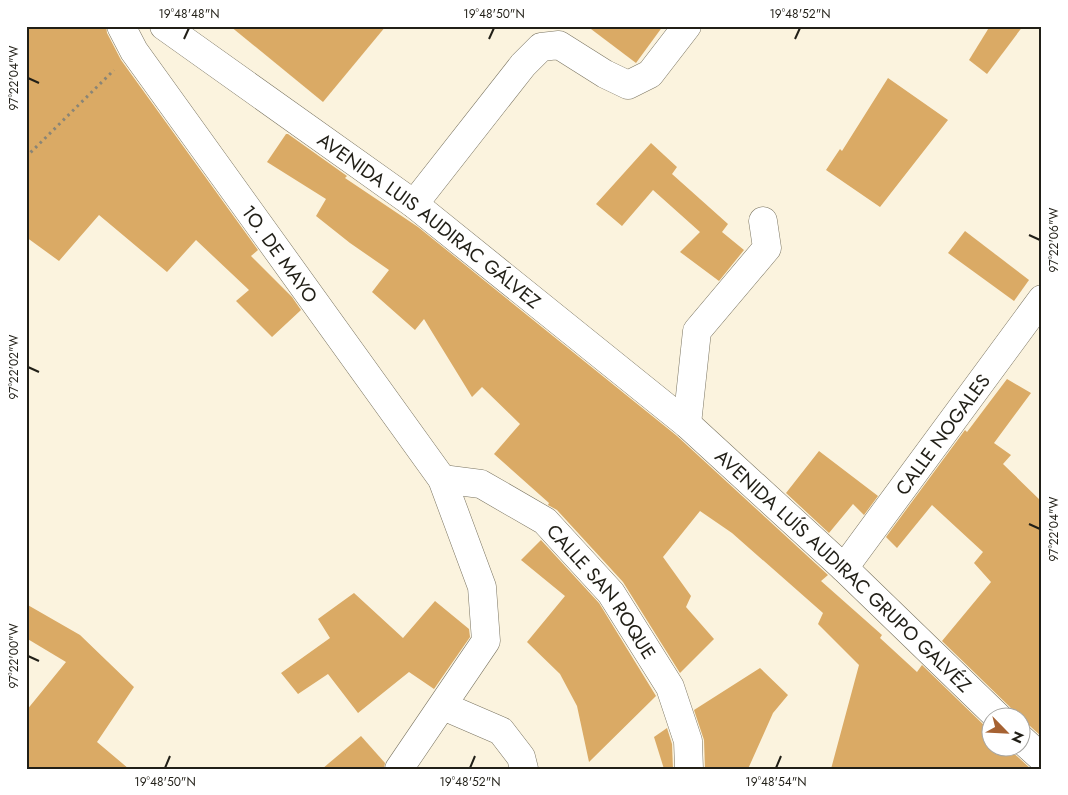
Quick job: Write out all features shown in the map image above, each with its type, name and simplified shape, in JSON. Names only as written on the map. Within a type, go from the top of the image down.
[{"type":"street","name":"1O. DE MAYO","points":[[121,26],[134,50],[442,479],[482,587],[486,641],[399,769]]},
{"type":"street","points":[[414,204],[523,65],[541,47],[559,45],[605,74],[628,85],[650,74],[687,26]]},
{"type":"street","name":"AVENIDA LUIS AUDIRAC GÁLVEZ","points":[[183,32],[414,204],[687,424]]},
{"type":"street","points":[[687,424],[697,330],[767,248],[763,220]]},
{"type":"street","name":"CALLE NOGALES","points":[[844,568],[1042,299]]},
{"type":"street","name":"AVENIDA LUÍS AUDIRAC GRUPO GALVÉZ","points":[[687,424],[844,568],[989,708]]},
{"type":"street","name":"CALLE SAN ROQUE","points":[[442,479],[481,484],[545,521],[611,593],[670,687],[688,741],[689,769]]},
{"type":"street","points":[[443,706],[501,731],[521,757],[524,769]]},
{"type":"street","points":[[1030,747],[1042,758]]},
{"type":"path","points":[[26,157],[134,50]]},
{"type":"building","points":[[26,26],[106,26],[107,33],[121,60],[258,250],[251,256],[292,297],[301,310],[272,337],[236,301],[249,290],[196,240],[167,272],[99,215],[59,261],[26,237]]},
{"type":"building","points":[[230,26],[386,26],[323,102]]},
{"type":"building","points":[[587,26],[663,26],[636,63]]},
{"type":"building","points":[[990,26],[1023,26],[987,74],[969,60]]},
{"type":"building","points":[[888,78],[948,120],[880,207],[826,170],[840,149],[842,151]]},
{"type":"building","points":[[286,134],[288,134],[347,176],[345,178],[418,227],[677,436],[828,575],[821,581],[882,635],[880,638],[917,672],[922,665],[980,721],[980,758],[1019,758],[1031,769],[831,769],[859,665],[818,624],[823,613],[732,533],[700,511],[663,557],[691,596],[686,607],[714,639],[680,673],[623,582],[557,510],[548,505],[549,503],[494,454],[520,424],[482,387],[472,397],[424,319],[415,330],[372,292],[389,270],[316,216],[326,199],[267,162]]},
{"type":"building","points":[[651,143],[677,167],[672,174],[728,224],[722,232],[744,250],[719,281],[680,252],[700,232],[653,190],[622,226],[596,204]]},
{"type":"building","points":[[965,231],[1029,280],[1014,301],[948,253]]},
{"type":"building","points":[[1007,379],[1031,393],[994,443],[1011,455],[1003,464],[1042,502],[1042,737],[1030,726],[1030,708],[1011,708],[942,641],[991,582],[974,563],[983,552],[932,505],[897,548],[886,537],[965,430],[967,432]]},
{"type":"building","points":[[819,451],[878,496],[864,515],[853,504],[829,533],[786,493]]},
{"type":"building","points":[[541,540],[599,603],[656,696],[589,762],[577,706],[560,674],[527,642],[565,596],[521,560]]},
{"type":"building","points":[[354,593],[403,638],[435,601],[469,629],[470,637],[434,689],[409,672],[358,713],[328,674],[298,694],[281,673],[330,638],[318,619]]},
{"type":"building","points":[[26,604],[80,635],[134,687],[97,742],[129,769],[26,769],[26,711],[66,662],[26,638]]},
{"type":"building","points":[[760,668],[788,695],[773,713],[748,769],[705,769],[704,740],[694,710]]},
{"type":"building","points":[[667,728],[672,744],[673,769],[664,769],[654,737]]},
{"type":"building","points":[[361,736],[385,763],[384,769],[322,769]]}]
